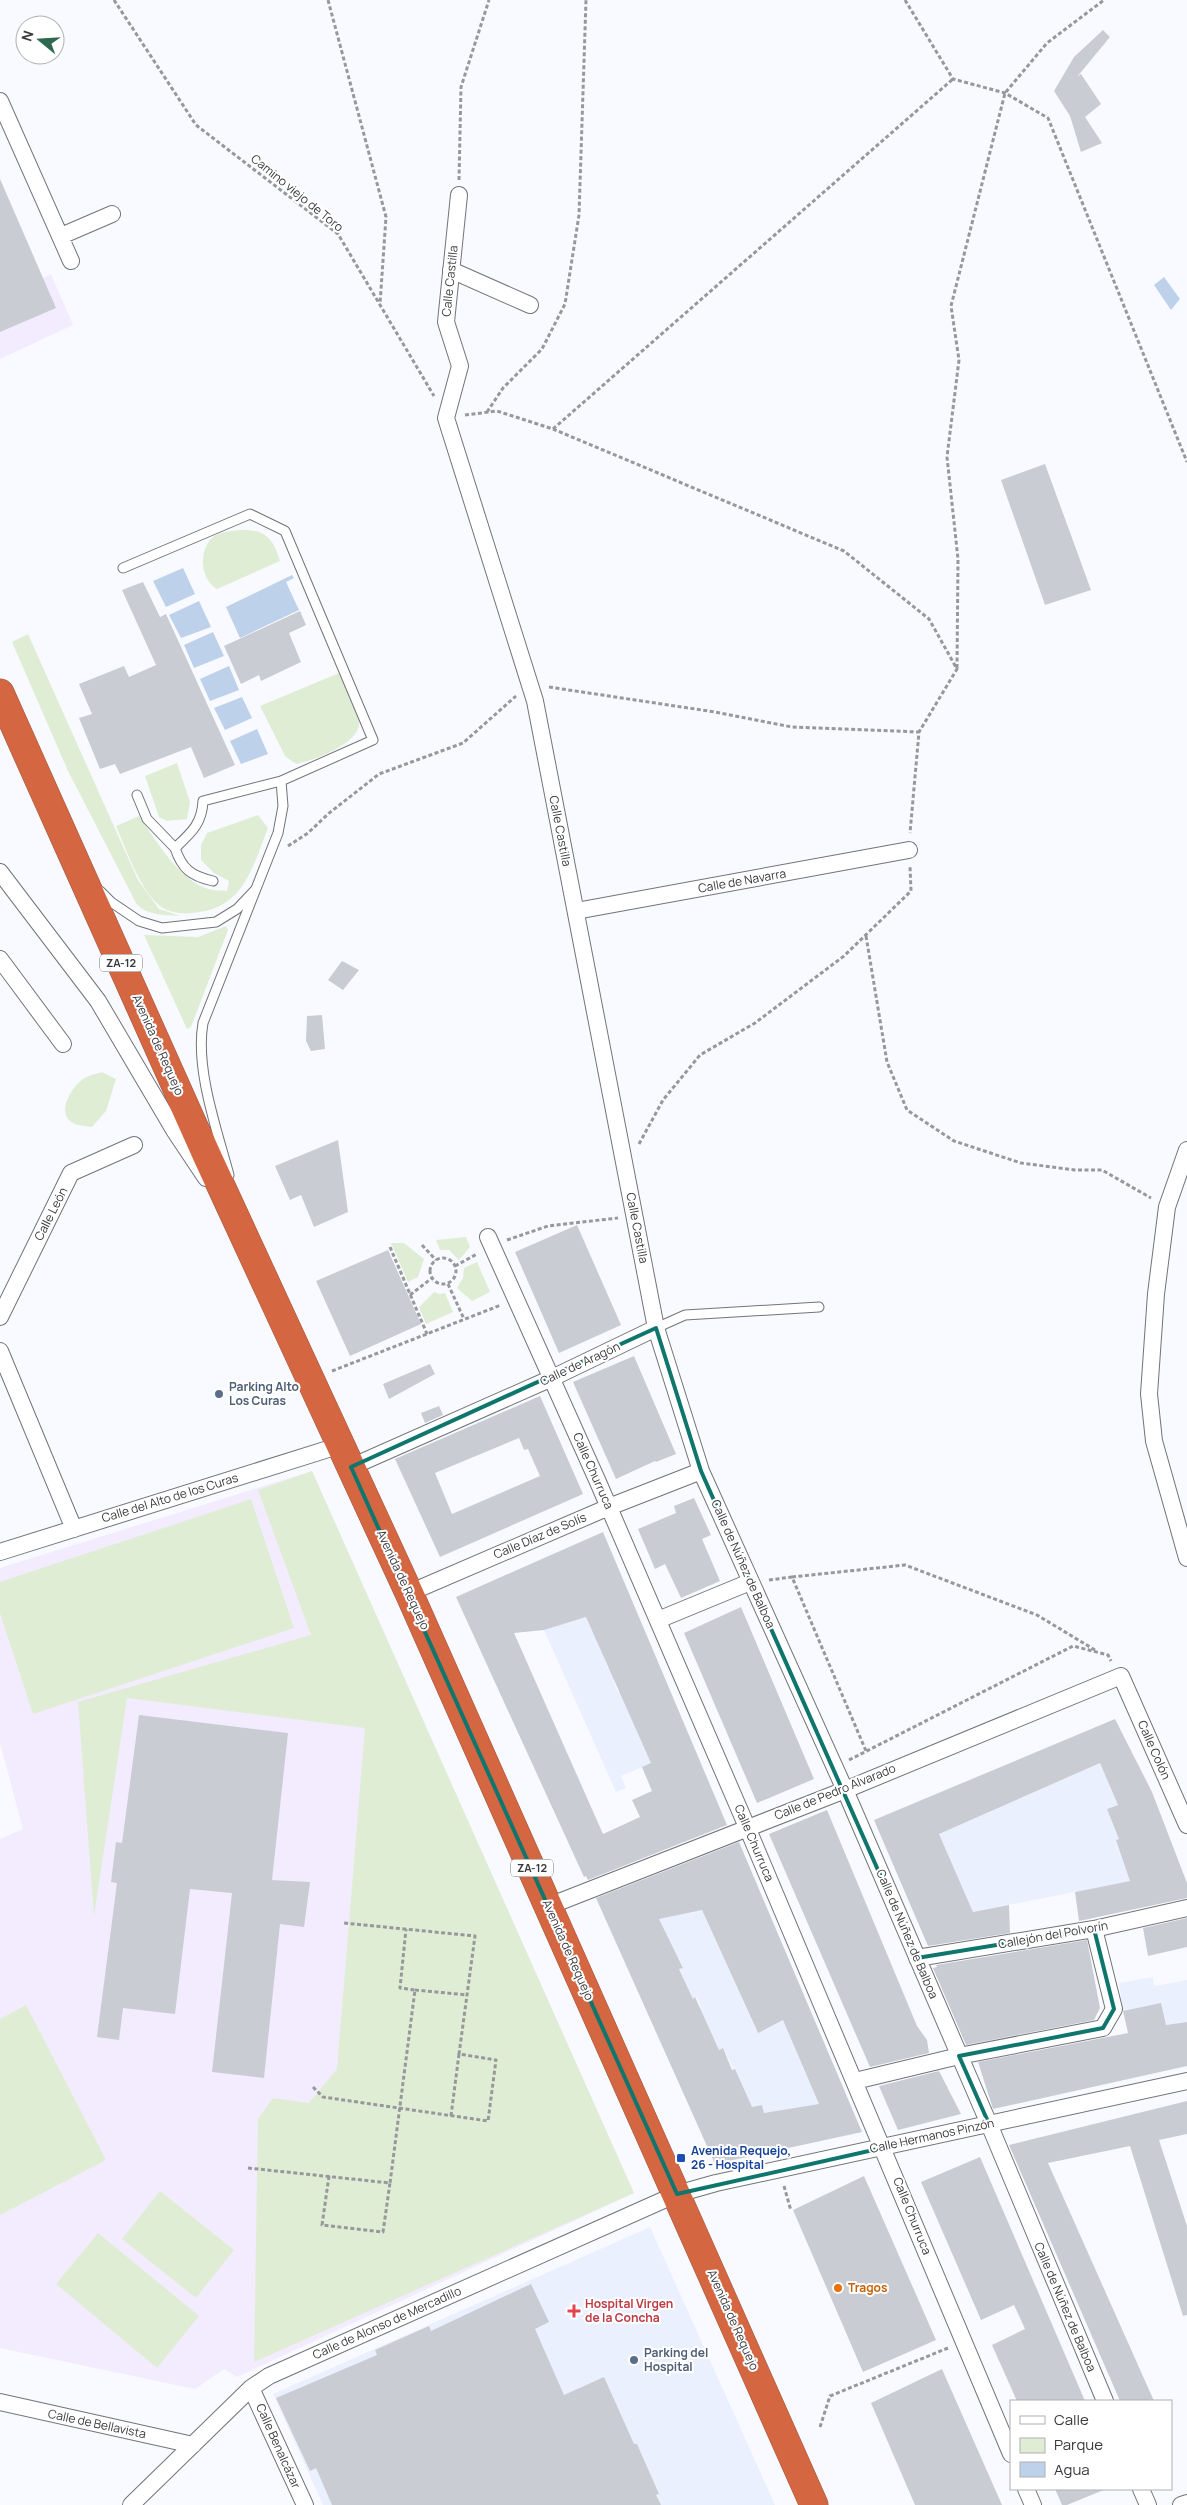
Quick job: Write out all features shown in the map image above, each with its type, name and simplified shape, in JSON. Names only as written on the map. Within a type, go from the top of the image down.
[{"type":"highway","name":"Avenida de Requejo","points":[[0,693],[243,1234],[409,1593],[678,2194],[814,2505]]},
{"type":"street","points":[[0,101],[72,261]]},
{"type":"street","name":"Calle Castilla","points":[[459,195],[446,322],[460,366],[446,418],[530,684],[576,911],[656,1328],[701,1471]]},
{"type":"street","points":[[61,236],[112,214]]},
{"type":"street","points":[[451,270],[530,305]]},
{"type":"street","name":"Calle de Navarra","points":[[576,911],[909,850]]},
{"type":"street","points":[[0,872],[98,1001],[174,1130],[243,1234]]},
{"type":"street","points":[[0,959],[63,1044]]},
{"type":"street","name":"Calle León","points":[[0,1317],[71,1173],[134,1145]]},
{"type":"street","points":[[1187,1150],[1167,1207],[1156,1294],[1149,1394],[1154,1441],[1187,1558]]},
{"type":"street","name":"Calle Churruca","points":[[490,1241],[609,1507],[747,1827],[1010,2452]]},
{"type":"street","name":"Calle de Aragón","points":[[346,1456],[552,1378],[656,1328]]},
{"type":"street","points":[[0,1351],[74,1529]]},
{"type":"street","name":"Calle del Alto de los Curas","points":[[0,1552],[74,1529],[346,1456]]},
{"type":"street","name":"Calle Díaz de Solís","points":[[409,1593],[609,1507],[701,1471]]},
{"type":"street","name":"Calle de Núñez de Balboa","points":[[701,1471],[834,1767],[917,1958],[1105,2400]]},
{"type":"street","points":[[658,1620],[750,1582]]},
{"type":"street","name":"Calle de Pedro Alvarado","points":[[549,1906],[844,1790],[1121,1676]]},
{"type":"street","name":"Calle Colón","points":[[1121,1676],[1187,1825]]},
{"type":"street","name":"Callejón del Polvorín","points":[[917,1958],[1094,1929],[1187,1908]]},
{"type":"street","points":[[855,2081],[959,2056],[1103,2028],[1114,2009],[1094,1929]]},
{"type":"street","name":"Calle Hermanos Pinzón","points":[[678,2194],[716,2183],[1187,2081]]},
{"type":"street","name":"Calle de Alonso de Mercadillo","points":[[132,2505],[251,2388],[269,2376],[678,2194]]},
{"type":"street","name":"Calle Benalcázar","points":[[251,2388],[305,2505]]},
{"type":"street","name":"Calle de Bellavista","points":[[0,2402],[193,2445]]},
{"type":"street","points":[[1026,2490],[1033,2505]]},
{"type":"street","points":[[1141,2490],[1148,2505]]},
{"type":"street","points":[[1181,2505],[1187,2503]]},
{"type":"lane","points":[[123,568],[250,514],[285,531],[374,740],[281,781],[203,801],[198,823],[193,832],[175,848]]},
{"type":"lane","name":"Avenida de Requejo","points":[[243,1234],[203,1066],[200,1042],[204,1023],[272,851],[283,806],[281,781]]},
{"type":"lane","points":[[137,795],[147,819],[175,848],[178,858],[190,873],[196,877],[213,881]]},
{"type":"lane","points":[[81,872],[111,902],[139,921],[162,928],[216,922],[237,909],[258,886]]},
{"type":"lane","name":"Calle de Aragón","points":[[656,1328],[685,1315],[819,1307]]},
{"type":"path","name":"Camino viejo de Toro","points":[[114,0],[196,125],[338,234],[446,418]]},
{"type":"path","points":[[328,0],[386,217],[380,304]]},
{"type":"path","points":[[459,195],[461,88],[489,0]]},
{"type":"path","points":[[487,412],[503,388],[542,349],[565,304],[580,215],[586,0]]},
{"type":"path","points":[[905,0],[953,79],[1005,93],[1048,118],[1187,462]]},
{"type":"path","points":[[625,1169],[663,1100],[700,1055],[755,1023],[844,956],[911,891],[909,850],[919,732],[957,669],[958,559],[947,458],[959,360],[951,306],[1005,93],[1047,43],[1104,0]]},
{"type":"path","points":[[553,429],[953,79]]},
{"type":"path","points":[[446,418],[497,411],[553,429],[844,551],[929,618],[957,669]]},
{"type":"path","points":[[272,851],[294,843],[308,833],[328,814],[379,774],[463,743],[530,684],[715,712],[792,727],[919,732]]},
{"type":"path","points":[[866,936],[886,1062],[907,1110],[954,1141],[1021,1163],[1075,1170],[1102,1170],[1167,1207]]},
{"type":"path","points":[[455,1266],[490,1241],[548,1226],[634,1216]]},
{"type":"path","points":[[422,1245],[436,1260]]},
{"type":"path","points":[[390,1247],[426,1334]]},
{"type":"path","points":[[446,1258],[455,1266],[456,1274],[448,1284],[439,1284],[432,1278],[430,1270],[436,1260],[446,1258]]},
{"type":"path","points":[[410,1294],[432,1278]]},
{"type":"path","points":[[448,1284],[464,1319]]},
{"type":"path","points":[[310,1380],[516,1299]]},
{"type":"path","points":[[750,1582],[905,1565],[1038,1615],[1097,1652]]},
{"type":"path","points":[[792,1577],[866,1751]]},
{"type":"path","points":[[834,1767],[1073,1646],[1108,1655],[1121,1676]]},
{"type":"path","points":[[344,1923],[476,1936],[451,2116]]},
{"type":"path","points":[[406,1930],[400,1988],[468,1995]]},
{"type":"path","points":[[329,2176],[322,2225],[383,2232],[415,1990]]},
{"type":"path","points":[[313,2087],[323,2097],[488,2121],[496,2060],[459,2054]]},
{"type":"path","points":[[248,2168],[390,2183]]},
{"type":"path","points":[[783,2185],[791,2212]]},
{"type":"path","points":[[820,2427],[830,2396],[942,2350]]},
{"type":"highlighted area","points":[[656,1328],[701,1471],[917,1958],[1094,1929],[1114,2009],[1103,2028],[959,2056],[989,2124],[677,2194],[351,1467]]},
{"type":"shaded area","points":[[0,179],[43,278],[51,274],[73,325],[0,359]]},
{"type":"shaded area","points":[[312,1471],[634,2193],[237,2377],[224,2369],[195,2389],[0,2348],[0,1839],[23,1829],[0,1743],[0,1568]]},
{"type":"shaded area","points":[[586,1617],[592,1631],[606,1625],[612,1640],[599,1646],[608,1668],[621,1662],[627,1674],[613,1680],[618,1692],[621,1691],[652,1763],[621,1776],[626,1788],[616,1792],[544,1630]]},
{"type":"shaded area","points":[[1100,1763],[1118,1805],[1107,1809],[1119,1839],[1116,1840],[1122,1857],[1126,1857],[1135,1880],[973,1912],[939,1834]]},
{"type":"shaded area","points":[[702,1910],[757,2032],[786,2019],[830,2113],[814,2116],[809,2106],[783,2110],[767,2126],[762,2105],[752,2107],[723,2048],[716,2051],[710,2039],[713,2037],[697,2009],[701,2007],[697,1997],[693,1999],[679,1969],[683,1967],[679,1958],[675,1959],[657,1919]]},
{"type":"shaded area","points":[[1153,1977],[1154,1986],[1187,1980],[1187,2022],[1166,2025],[1123,2011],[1119,1983]]},
{"type":"shaded area","name":"Hospital Virgen de la Concha","points":[[650,2227],[775,2505],[323,2505],[273,2394]]},
{"type":"green space","points":[[240,530],[256,531],[267,536],[274,546],[280,561],[217,589],[211,585],[204,572],[203,557],[205,549],[216,535]]},
{"type":"green space","points":[[28,634],[138,880],[159,909],[181,916],[151,913],[136,903],[68,771],[12,642]]},
{"type":"green space","points":[[339,673],[356,709],[359,720],[358,728],[346,743],[336,749],[314,759],[296,764],[285,756],[260,706]]},
{"type":"green space","points":[[177,763],[190,802],[187,819],[167,821],[159,817],[145,776]]},
{"type":"green space","points":[[258,815],[268,828],[257,858],[244,884],[224,904],[210,910],[193,913],[172,912],[160,906],[153,899],[134,869],[116,826],[139,816],[160,847],[188,877],[198,885],[208,889],[227,891],[229,881],[214,873],[201,860],[201,845],[207,833]]},
{"type":"green space","points":[[226,926],[228,930],[191,1027],[187,1029],[144,935],[198,937]]},
{"type":"green space","points":[[102,1072],[116,1079],[106,1111],[92,1127],[73,1123],[65,1113],[65,1107],[70,1094],[83,1079]]},
{"type":"green space","points":[[466,1237],[470,1247],[459,1260],[449,1250],[440,1250],[436,1240]]},
{"type":"green space","points":[[391,1243],[404,1243],[424,1259],[418,1277],[408,1282]]},
{"type":"green space","points":[[477,1262],[490,1292],[472,1301],[457,1288],[463,1278],[464,1268]]},
{"type":"green space","points":[[434,1292],[445,1293],[453,1312],[426,1324],[419,1307]]},
{"type":"green space","points":[[312,1471],[634,2193],[254,2362],[258,2119],[273,2098],[309,2103],[337,2069],[365,1728],[127,1698],[94,1916],[78,1702],[311,1635],[258,1490]]},
{"type":"green space","points":[[251,1499],[294,1628],[33,1714],[0,1613],[0,1582]]},
{"type":"green space","points":[[26,2005],[106,2160],[0,2215],[0,2019]]},
{"type":"green space","points":[[160,2191],[234,2250],[196,2298],[122,2239]]},
{"type":"green space","points":[[98,2233],[199,2316],[157,2368],[56,2284]]},
{"type":"water","points":[[1164,277],[1180,299],[1171,310],[1154,285]]},
{"type":"water","points":[[183,568],[195,594],[166,607],[153,581]]},
{"type":"water","points":[[292,575],[294,578],[286,582],[299,610],[240,638],[226,607]]},
{"type":"water","points":[[199,601],[211,627],[181,638],[169,615]]},
{"type":"water","points":[[213,632],[224,656],[194,668],[184,645]]},
{"type":"water","points":[[229,666],[239,690],[210,701],[200,679]]},
{"type":"water","points":[[242,697],[252,718],[225,730],[214,708]]},
{"type":"water","points":[[257,729],[268,754],[241,764],[230,741]]},
{"type":"building","points":[[1103,30],[1110,37],[1077,77],[1081,74],[1101,104],[1085,117],[1102,143],[1081,152],[1070,116],[1054,91],[1074,57]]},
{"type":"building","points":[[0,179],[56,308],[0,332]]},
{"type":"building","points":[[1045,464],[1091,590],[1045,605],[1001,480]]},
{"type":"building","points":[[143,582],[160,617],[166,614],[235,765],[204,778],[191,747],[120,774],[115,764],[100,769],[79,718],[92,714],[79,684],[124,666],[129,677],[156,665],[122,590]]},
{"type":"building","points":[[300,611],[306,625],[289,633],[301,662],[261,681],[259,675],[241,684],[224,646]]},
{"type":"building","points":[[342,961],[359,970],[343,990],[328,980]]},
{"type":"building","points":[[322,1015],[325,1049],[311,1051],[306,1041],[307,1016]]},
{"type":"building","points":[[338,1140],[348,1212],[314,1227],[301,1195],[290,1200],[275,1166]]},
{"type":"building","points":[[577,1225],[621,1325],[559,1353],[515,1252]]},
{"type":"building","points":[[388,1250],[421,1324],[350,1356],[316,1281]]},
{"type":"building","points":[[634,1356],[676,1454],[655,1461],[616,1479],[573,1382]]},
{"type":"building","points":[[430,1364],[435,1374],[389,1399],[383,1384]]},
{"type":"building","points":[[540,1396],[583,1494],[440,1557],[395,1459]],"holes":[[[519,1438],[524,1450],[528,1449],[540,1476],[452,1514],[435,1473]]]},
{"type":"building","points":[[439,1406],[443,1415],[425,1423],[421,1413]]},
{"type":"building","points":[[694,1498],[711,1535],[702,1539],[720,1581],[681,1598],[665,1564],[655,1569],[638,1529],[676,1513],[674,1506]]},
{"type":"building","points":[[603,1532],[727,1825],[588,1880],[586,1876],[584,1877],[456,1597]],"holes":[[[586,1617],[651,1763],[642,1767],[652,1791],[632,1800],[640,1817],[603,1834],[514,1633],[544,1630]]]},
{"type":"building","points":[[741,1607],[814,1779],[757,1803],[684,1633]]},
{"type":"building","points":[[139,1715],[288,1733],[272,1880],[310,1882],[304,1927],[280,1924],[264,2078],[212,2072],[232,1893],[190,1889],[175,2014],[123,2008],[119,2040],[97,2037],[117,1883],[111,1882],[116,1842],[122,1843]]},
{"type":"building","points":[[1115,1719],[1152,1792],[1187,1883],[1187,1898],[1079,1921],[1075,1892],[1130,1881],[1116,1840],[1119,1839],[1107,1809],[1118,1805],[1100,1763],[939,1834],[973,1912],[1009,1905],[1010,1933],[928,1946],[874,1820]]},
{"type":"building","points":[[827,1810],[917,2026],[927,2040],[929,2053],[870,2067],[769,1834]]},
{"type":"building","points":[[739,1842],[862,2132],[715,2164],[596,1898]],"holes":[[[702,1910],[758,2033],[783,2020],[819,2104],[764,2113],[762,2105],[752,2107],[735,2069],[732,2070],[723,2048],[719,2050],[695,1997],[693,1999],[679,1969],[683,1968],[659,1919]]]},
{"type":"building","points":[[1187,1918],[1187,1947],[1148,1956],[1143,1928]]},
{"type":"building","points":[[1087,1940],[1100,2008],[1094,2020],[966,2045],[933,1968],[937,1967],[936,1965]]},
{"type":"building","points":[[1161,2003],[1166,2025],[1187,2022],[1187,2066],[993,2109],[978,2062],[1128,2033],[1123,2011]]},
{"type":"building","points":[[939,2071],[961,2114],[898,2130],[879,2086]]},
{"type":"building","points":[[1187,2101],[1187,2134],[1159,2140],[1187,2226],[1187,2315],[1183,2316],[1130,2146],[1048,2163],[1154,2400],[1120,2400],[1009,2145]]},
{"type":"building","points":[[980,2157],[1085,2400],[1017,2400],[992,2345],[1025,2329],[1014,2305],[981,2320],[921,2182]]},
{"type":"building","points":[[864,2176],[936,2340],[863,2372],[793,2210]]},
{"type":"building","points":[[531,2284],[549,2322],[535,2329],[564,2395],[604,2377],[634,2444],[637,2444],[659,2494],[656,2495],[661,2505],[332,2505],[316,2468],[310,2471],[276,2398],[377,2355],[375,2350],[429,2326],[431,2331]]},
{"type":"building","points":[[942,2369],[1002,2505],[915,2505],[871,2403]]},
{"type":"building","points":[[1055,2490],[1104,2490],[1067,2505],[1062,2505]]},
{"type":"place","name":"Parking Alto Los Curas","points":[[219,1394]]},
{"type":"place","name":"Avenida Requejo, 26 - Hospital","points":[[681,2158]]},
{"type":"place","name":"Tragos","points":[[838,2288]]},
{"type":"place","name":"Hospital Virgen de la Concha","points":[[574,2311]]},
{"type":"place","name":"Parking del Hospital","points":[[634,2360]]}]
